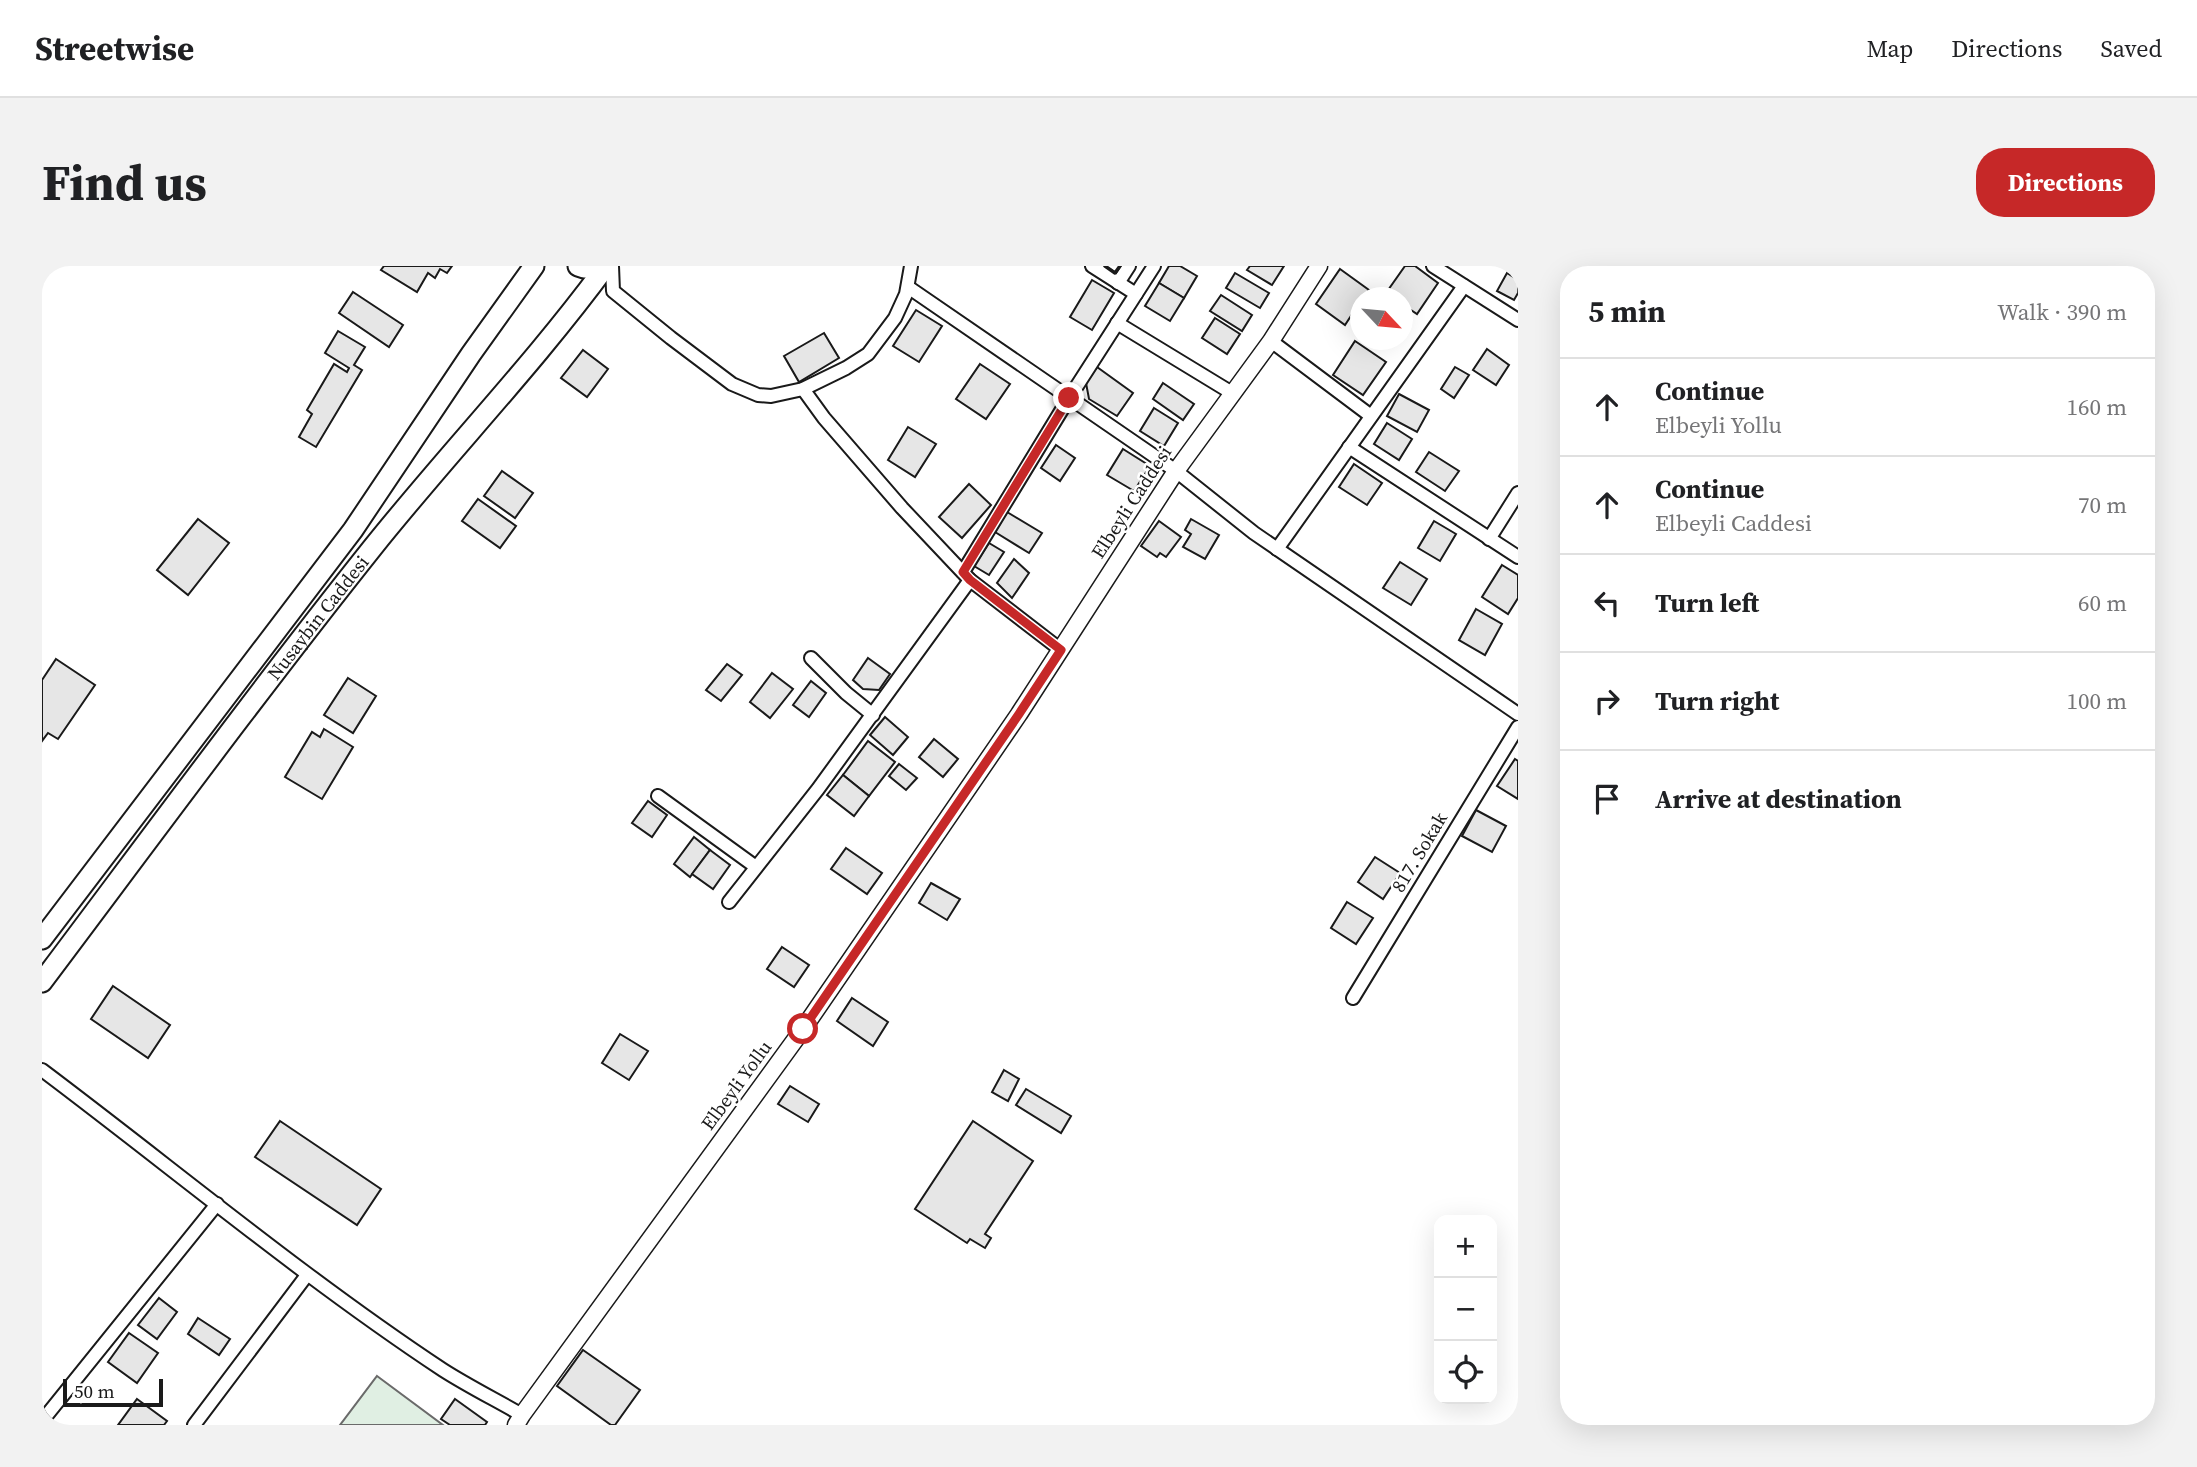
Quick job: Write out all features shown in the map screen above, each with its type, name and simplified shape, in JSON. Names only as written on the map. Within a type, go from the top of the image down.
[{"type":"highway","name":"Nusaybin Caddesi","points":[[42,939],[353,530],[471,354],[534,266]]},
{"type":"highway","points":[[578,266],[600,266]]},
{"type":"highway","name":"Nusaybin Caddesi","points":[[42,982],[373,548],[606,266]]},
{"type":"street","points":[[612,266],[613,291],[732,384],[758,395],[771,396],[803,389],[868,354],[895,318],[908,287],[911,266]]},
{"type":"street","points":[[1092,266],[1136,294]]},
{"type":"street","points":[[1118,282],[1129,266]]},
{"type":"street","points":[[729,902],[873,715],[966,576],[1069,398],[1154,266]]},
{"type":"street","points":[[1433,266],[1518,320]]},
{"type":"street","name":"Elbeyli Caddesi","points":[[983,764],[1019,714],[1176,471],[1271,341],[1312,268]]},
{"type":"street","points":[[1277,549],[1464,286]]},
{"type":"street","points":[[908,287],[1176,471],[1254,533],[1518,714]]},
{"type":"street","points":[[1118,323],[1232,393]]},
{"type":"street","points":[[1271,341],[1371,416]]},
{"type":"street","points":[[803,389],[902,508],[966,576],[1061,650]]},
{"type":"street","points":[[1349,447],[1518,557]]},
{"type":"street","points":[[1489,539],[1518,493]]},
{"type":"street","points":[[811,658],[873,715]]},
{"type":"street","name":"817. Sokak","points":[[1353,998],[1518,727]]},
{"type":"street","name":"Elbeyli Yollu","points":[[519,1420],[803,1029],[983,764]]},
{"type":"street","points":[[658,796],[756,867]]},
{"type":"street","points":[[42,1070],[307,1275],[519,1420]]},
{"type":"street","points":[[42,1421],[217,1204]]},
{"type":"street","points":[[194,1425],[307,1275]]},
{"type":"green space","points":[[377,1376],[443,1425],[340,1425]]},
{"type":"building","points":[[384,266],[452,266],[447,273],[440,269],[435,278],[428,273],[417,292],[381,270]]},
{"type":"building","points":[[1169,266],[1180,266],[1197,276],[1184,298],[1159,283]]},
{"type":"building","points":[[1250,266],[1284,266],[1272,285],[1247,270]]},
{"type":"building","points":[[1405,266],[1415,266],[1438,283],[1417,314],[1413,311],[1413,287],[1390,287]]},
{"type":"building","points":[[1340,269],[1365,287],[1350,287],[1350,317],[1345,325],[1316,304]]},
{"type":"building","points":[[1235,273],[1269,293],[1260,308],[1226,288]]},
{"type":"building","points":[[1507,273],[1518,280],[1518,293],[1514,300],[1497,291]]},
{"type":"building","points":[[1092,280],[1114,293],[1092,330],[1070,317]]},
{"type":"building","points":[[1159,283],[1184,298],[1170,321],[1145,306]]},
{"type":"building","points":[[353,292],[403,325],[389,347],[339,313]]},
{"type":"building","points":[[1221,295],[1252,315],[1242,331],[1210,311]]},
{"type":"building","points":[[916,310],[942,326],[919,362],[893,346]]},
{"type":"building","points":[[1215,318],[1240,334],[1227,354],[1202,338]]},
{"type":"building","points":[[338,331],[365,347],[354,365],[362,370],[316,447],[299,437],[312,414],[307,410],[334,364],[347,372],[349,368],[325,353]]},
{"type":"building","points":[[824,333],[839,358],[799,382],[784,356]]},
{"type":"building","points":[[1350,349],[1368,350],[1386,362],[1363,395],[1333,375]]},
{"type":"building","points":[[1487,349],[1509,365],[1496,385],[1473,370]]},
{"type":"building","points":[[583,350],[608,369],[587,397],[561,378]]},
{"type":"building","points":[[980,364],[1010,384],[986,419],[956,399]]},
{"type":"building","points":[[1097,367],[1133,393],[1117,416],[1089,399],[1086,383]]},
{"type":"building","points":[[1455,367],[1469,375],[1454,398],[1441,389]]},
{"type":"building","points":[[1163,383],[1194,404],[1183,420],[1153,399]]},
{"type":"building","points":[[1399,394],[1429,410],[1417,432],[1387,416]]},
{"type":"building","points":[[1154,408],[1178,423],[1164,446],[1140,431]]},
{"type":"building","points":[[1387,423],[1412,439],[1399,460],[1374,444]]},
{"type":"building","points":[[908,427],[936,444],[915,477],[888,460]]},
{"type":"building","points":[[1056,445],[1075,458],[1060,481],[1041,468]]},
{"type":"building","points":[[1123,449],[1150,466],[1134,491],[1107,475]]},
{"type":"building","points":[[1429,452],[1459,471],[1445,491],[1416,472]]},
{"type":"building","points":[[1354,464],[1382,483],[1367,505],[1339,487]]},
{"type":"building","points":[[502,471],[533,493],[515,518],[484,496]]},
{"type":"building","points":[[969,484],[991,505],[962,538],[939,517]]},
{"type":"building","points":[[478,499],[516,526],[500,548],[462,521]]},
{"type":"building","points":[[1007,512],[1042,533],[1029,553],[995,532]]},
{"type":"building","points":[[198,519],[229,543],[188,595],[157,570]]},
{"type":"building","points":[[1191,519],[1219,535],[1205,559],[1183,547],[1191,534],[1185,530]]},
{"type":"building","points":[[1159,521],[1181,537],[1166,557],[1160,553],[1157,557],[1141,546]]},
{"type":"building","points":[[1434,521],[1456,534],[1440,561],[1418,548]]},
{"type":"building","points":[[989,543],[1004,552],[989,575],[974,566]]},
{"type":"building","points":[[1014,559],[1029,573],[1012,598],[997,583]]},
{"type":"building","points":[[1400,562],[1427,579],[1411,605],[1383,588]]},
{"type":"building","points":[[1502,565],[1518,575],[1518,598],[1508,614],[1482,597]]},
{"type":"building","points":[[1476,609],[1502,624],[1485,655],[1459,640]]},
{"type":"building","points":[[868,658],[890,674],[879,690],[863,689],[853,680]]},
{"type":"building","points":[[56,659],[95,685],[58,739],[48,733],[42,741],[42,680]]},
{"type":"building","points":[[727,664],[742,675],[721,701],[706,690]]},
{"type":"building","points":[[772,673],[793,689],[770,718],[750,702]]},
{"type":"building","points":[[348,678],[376,696],[353,733],[324,715]]},
{"type":"building","points":[[811,681],[826,693],[809,717],[793,705]]},
{"type":"building","points":[[885,717],[908,737],[893,755],[870,735]]},
{"type":"building","points":[[324,729],[353,747],[322,799],[285,777],[312,732],[320,737]]},
{"type":"building","points":[[934,739],[958,759],[943,777],[919,757]]},
{"type":"building","points":[[868,741],[895,762],[869,796],[843,775]]},
{"type":"building","points":[[1515,759],[1518,761],[1518,799],[1497,786]]},
{"type":"building","points":[[899,764],[917,778],[906,790],[889,776]]},
{"type":"building","points":[[843,775],[869,796],[854,816],[827,795]]},
{"type":"building","points":[[648,801],[667,815],[652,837],[632,823]]},
{"type":"building","points":[[1476,810],[1506,826],[1492,852],[1462,836]]},
{"type":"building","points":[[694,837],[710,850],[690,877],[674,864]]},
{"type":"building","points":[[846,848],[882,873],[867,894],[831,869]]},
{"type":"building","points":[[710,850],[730,865],[713,889],[692,874]]},
{"type":"building","points":[[1375,857],[1400,873],[1383,899],[1358,882]]},
{"type":"building","points":[[931,883],[960,899],[947,920],[919,903]]},
{"type":"building","points":[[1347,902],[1373,918],[1356,944],[1331,928]]},
{"type":"building","points":[[782,947],[809,965],[794,987],[767,969]]},
{"type":"building","points":[[113,986],[170,1025],[148,1058],[91,1019]]},
{"type":"building","points":[[852,998],[888,1022],[873,1046],[837,1021]]},
{"type":"building","points":[[620,1034],[648,1051],[629,1080],[602,1063]]},
{"type":"building","points":[[1004,1070],[1019,1079],[1008,1101],[992,1092]]},
{"type":"building","points":[[790,1086],[819,1104],[808,1122],[778,1104]]},
{"type":"building","points":[[1026,1089],[1071,1116],[1061,1133],[1016,1105]]},
{"type":"building","points":[[280,1121],[381,1189],[357,1225],[255,1157]]},
{"type":"building","points":[[973,1121],[1033,1161],[985,1234],[991,1238],[985,1248],[970,1239],[967,1243],[915,1209]]},
{"type":"building","points":[[159,1298],[177,1312],[157,1339],[138,1325]]},
{"type":"building","points":[[198,1318],[230,1339],[219,1355],[188,1334]]},
{"type":"building","points":[[129,1333],[158,1353],[137,1383],[108,1362]]},
{"type":"building","points":[[583,1350],[640,1390],[615,1425],[611,1425],[557,1386]]},
{"type":"building","points":[[137,1399],[167,1421],[164,1425],[118,1425]]},
{"type":"building","points":[[455,1399],[487,1422],[485,1425],[450,1425],[441,1419]]},
{"type":"wall","points":[[1105,266],[1115,273],[1120,266]]},
{"type":"route","points":[[803,1029],[1061,650],[963,572],[1069,398]]}]
